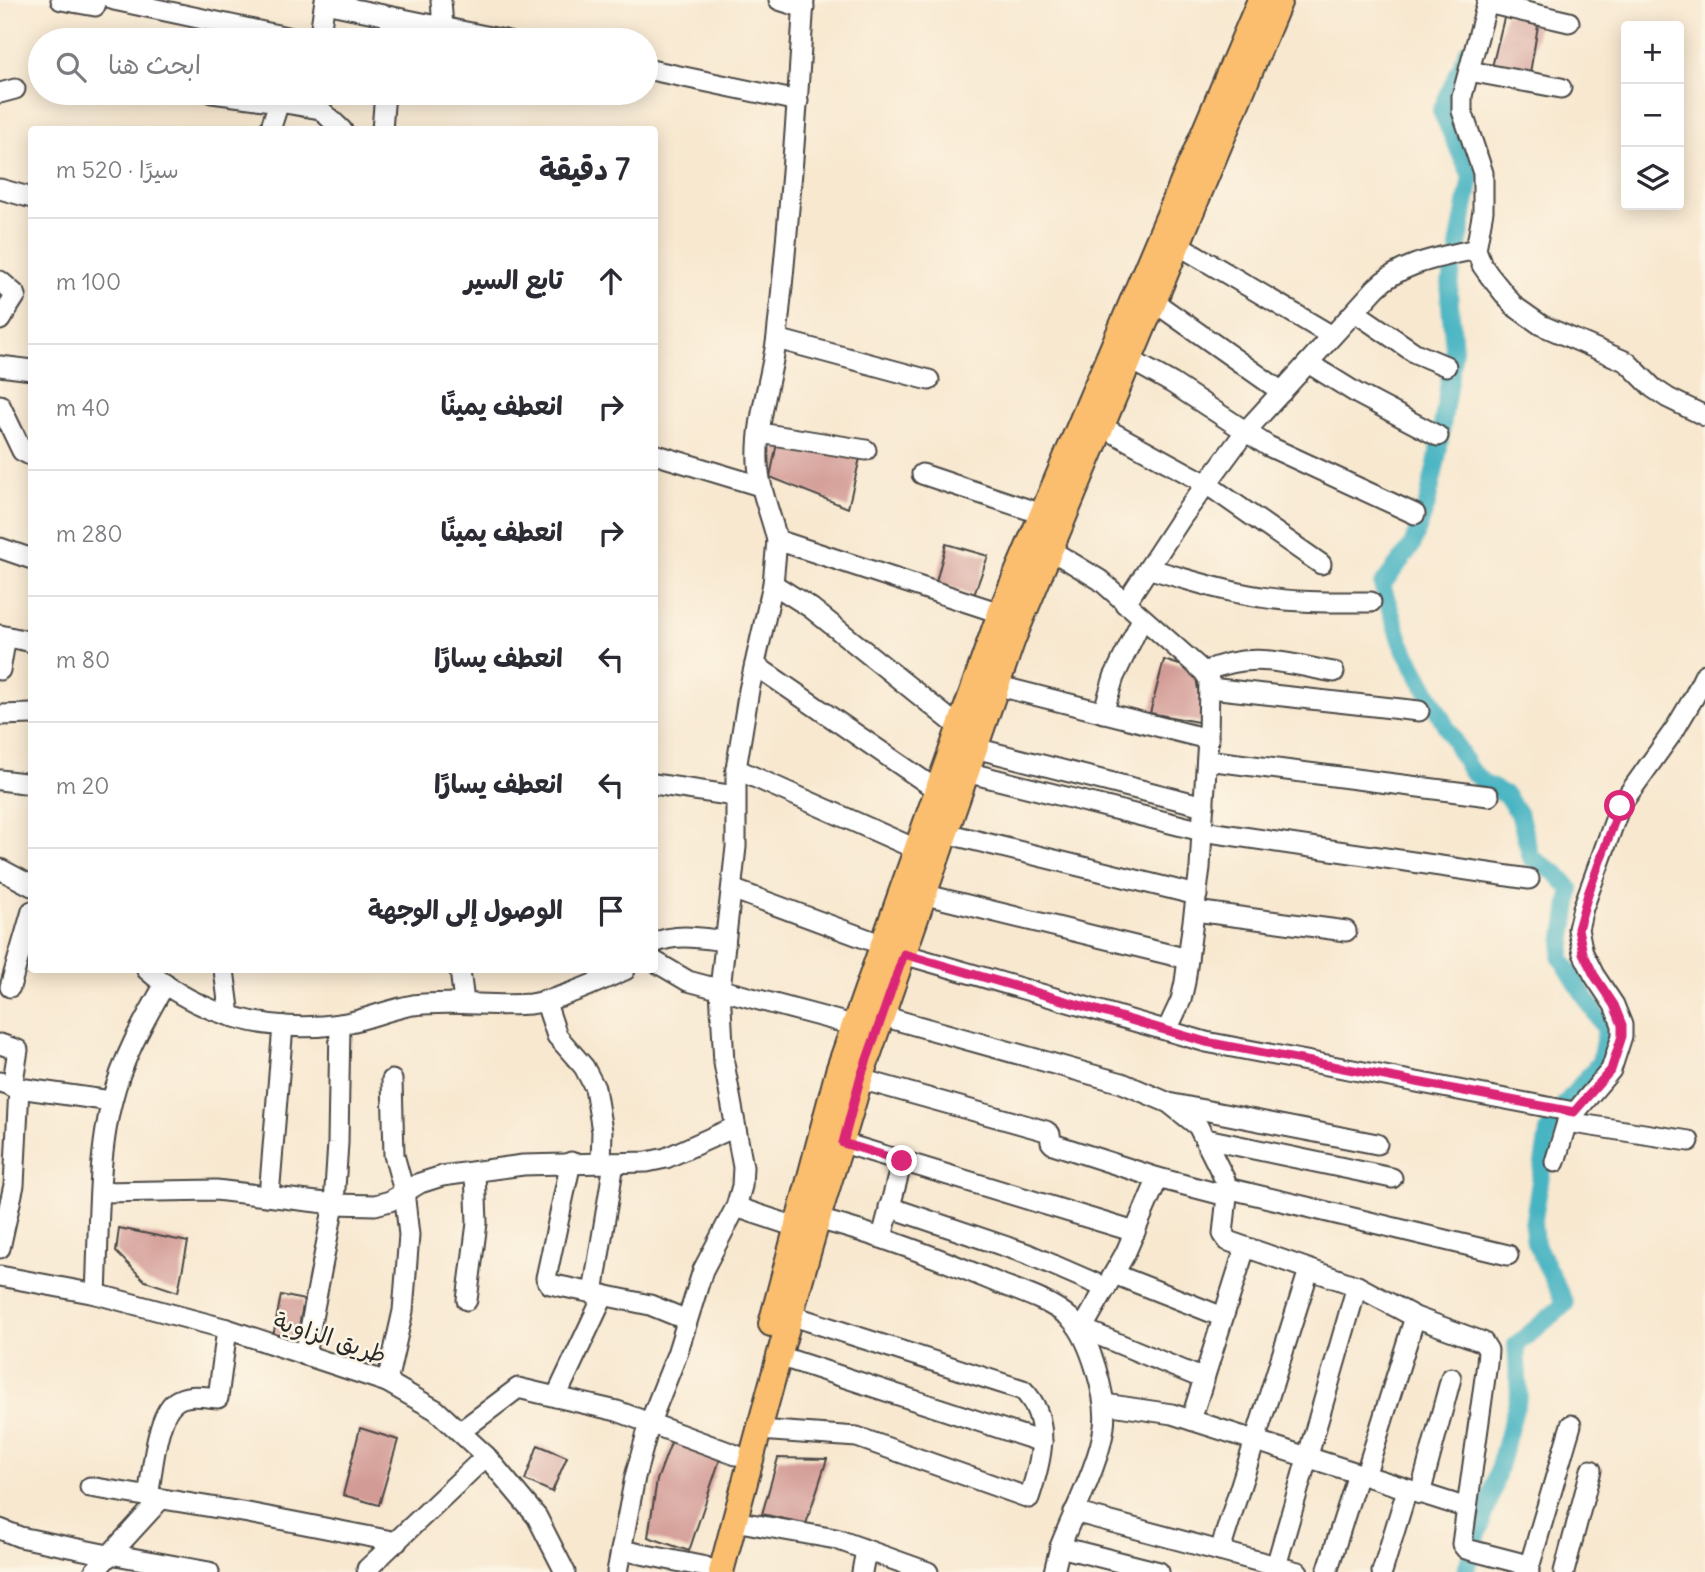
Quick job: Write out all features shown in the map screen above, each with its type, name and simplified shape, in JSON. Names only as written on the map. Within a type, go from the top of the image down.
[{"type":"main road","points":[[927,853],[945,833],[975,748],[1000,613],[1260,0]]},
{"type":"main road","points":[[717,1570],[736,1455],[788,1300],[807,1223],[838,1071],[853,1025],[893,949],[927,853],[937,790],[959,727],[986,682],[1049,550],[1280,0]]},
{"type":"main road","points":[[807,1223],[843,1143],[860,1079],[882,1016],[893,949]]},
{"type":"main road","points":[[717,1570],[734,1521],[779,1356],[788,1300]]},
{"type":"street","points":[[61,0],[95,6],[97,0]]},
{"type":"street","points":[[114,0],[245,28]]},
{"type":"street","points":[[441,0],[443,27]]},
{"type":"street","points":[[617,1572],[635,1477],[650,1422],[677,1354],[703,1270],[736,1207],[742,1186],[743,1167],[724,1063],[720,989],[736,848],[736,769],[773,584],[777,540],[760,486],[758,461],[760,433],[776,340],[804,4],[779,0]]},
{"type":"street","points":[[321,28],[325,2],[448,28]]},
{"type":"street","points":[[1570,22],[1488,2],[1462,96],[1462,111],[1483,173],[1484,187],[1476,250],[1482,265],[1514,306],[1541,325],[1627,362],[1653,388],[1705,416]]},
{"type":"street","points":[[390,28],[391,17]]},
{"type":"street","points":[[1469,71],[1561,88]]},
{"type":"street","points":[[658,72],[798,101]]},
{"type":"street","points":[[271,126],[278,105]]},
{"type":"street","points":[[316,105],[338,126]]},
{"type":"street","points":[[382,126],[384,105]]},
{"type":"street","points":[[0,189],[28,197]]},
{"type":"street","points":[[1177,244],[1332,336]]},
{"type":"street","points":[[1125,604],[1205,483],[1245,432],[1385,278],[1401,270],[1476,250]]},
{"type":"street","points":[[0,281],[24,299],[0,320]]},
{"type":"street","points":[[1153,301],[1282,392]]},
{"type":"street","points":[[1355,312],[1415,353],[1446,366]]},
{"type":"street","points":[[776,340],[929,380]]},
{"type":"street","points":[[1129,359],[1268,446],[1415,514]]},
{"type":"street","points":[[1308,363],[1357,394],[1438,436]]},
{"type":"street","points":[[0,366],[28,370]]},
{"type":"street","points":[[0,405],[27,453]]},
{"type":"street","points":[[1101,426],[1205,483],[1321,564]]},
{"type":"street","points":[[760,433],[866,450]]},
{"type":"street","points":[[0,438],[27,453]]},
{"type":"street","points":[[658,455],[760,486]]},
{"type":"street","points":[[922,474],[1042,514]]},
{"type":"street","points":[[777,540],[1000,613]]},
{"type":"street","points":[[0,548],[28,558]]},
{"type":"street","points":[[1049,550],[1100,580],[1207,680],[1419,711]]},
{"type":"street","points":[[1150,569],[1261,597],[1371,602]]},
{"type":"street","points":[[773,584],[811,608],[959,727]]},
{"type":"street","points":[[1103,713],[1114,677],[1142,619]]},
{"type":"street","points":[[0,670],[3,636],[28,641]]},
{"type":"street","points":[[1167,1030],[1181,1000],[1196,903],[1207,760],[1207,680],[1221,664],[1252,659],[1334,672]]},
{"type":"street","points":[[755,665],[937,790]]},
{"type":"street","points":[[1555,1162],[1571,1117],[1611,1070],[1622,1036],[1622,1025],[1614,1005],[1583,953],[1578,929],[1583,908],[1620,806],[1675,729],[1705,674]]},
{"type":"street","points":[[986,682],[1208,739]]},
{"type":"street","points":[[0,715],[28,714]]},
{"type":"street","points":[[975,748],[1204,806]]},
{"type":"street","points":[[1207,760],[1489,796]]},
{"type":"street","points":[[736,769],[927,853]]},
{"type":"street","points":[[966,772],[1202,831],[1529,878]]},
{"type":"street","points":[[0,780],[28,784]]},
{"type":"street","points":[[658,786],[735,796]]},
{"type":"street","points":[[945,833],[1196,903],[1346,931]]},
{"type":"street","points":[[0,869],[28,884]]},
{"type":"street","points":[[732,889],[893,949],[1206,1042],[1689,1141]]},
{"type":"street","points":[[913,892],[1188,959]]},
{"type":"street","points":[[10,987],[28,925]]},
{"type":"street","points":[[658,942],[689,936],[725,942]]},
{"type":"street","points":[[658,963],[688,981],[853,1025]]},
{"type":"street","points":[[151,973],[204,1007],[230,1016],[283,1026],[340,1024],[414,1005],[464,1002],[531,1004],[617,973]]},
{"type":"street","points":[[224,973],[230,1016]]},
{"type":"street","points":[[460,973],[464,1002]]},
{"type":"street","points":[[96,1294],[106,1131],[111,1101],[132,1046],[164,984]]},
{"type":"street","points":[[545,1000],[556,1035],[584,1067],[596,1088],[607,1163],[598,1294],[556,1397]]},
{"type":"street","points":[[882,1016],[1122,1083],[1169,1103],[1377,1144]]},
{"type":"street","points":[[305,1355],[334,1204],[340,1024]]},
{"type":"street","points":[[269,1196],[283,1026]]},
{"type":"street","points":[[0,1044],[18,1050],[10,1086],[14,1185],[0,1248]]},
{"type":"street","points":[[860,1079],[1046,1131],[1053,1144],[1158,1178],[1508,1255]]},
{"type":"street","points":[[387,1382],[397,1342],[408,1268],[409,1235],[404,1191],[394,1155],[392,1080]]},
{"type":"street","points":[[10,1086],[111,1101]]},
{"type":"street","points":[[1169,1103],[1198,1126],[1206,1139],[1227,1192],[1223,1234],[1228,1241],[1357,1286],[1415,1317],[1483,1342],[1488,1350],[1462,1540],[1472,1550],[1520,1563],[1528,1572]]},
{"type":"street","points":[[102,1192],[216,1190],[334,1204],[375,1205],[390,1201],[420,1183],[442,1176],[523,1165],[647,1162],[666,1158],[735,1127]]},
{"type":"street","points":[[1206,1139],[1392,1178]]},
{"type":"street","points":[[843,1143],[1135,1232]]},
{"type":"street","points":[[882,1237],[902,1161]]},
{"type":"street","points":[[571,1162],[546,1278],[550,1284],[650,1305],[687,1320]]},
{"type":"street","points":[[467,1300],[477,1223],[475,1172]]},
{"type":"street","points":[[1081,1331],[1135,1232],[1158,1178]]},
{"type":"street","points":[[736,1207],[882,1237],[1014,1289],[1070,1318],[1081,1331],[1105,1404],[1105,1426],[1060,1546],[1054,1572]]},
{"type":"street","points":[[889,1207],[1223,1317]]},
{"type":"street","points":[[1191,1420],[1245,1248]]},
{"type":"street","points":[[1220,1551],[1308,1270]]},
{"type":"street","name":"طريق الزاوية","points":[[0,1276],[96,1294],[228,1329],[387,1382],[436,1410],[486,1456],[537,1517],[565,1572]]},
{"type":"street","points":[[1276,1566],[1357,1286]]},
{"type":"street","points":[[758,1430],[857,1437],[1029,1498],[1041,1461],[1040,1416],[1032,1399],[1023,1390],[788,1300]]},
{"type":"street","points":[[1327,1572],[1415,1317]]},
{"type":"street","points":[[94,1572],[154,1499],[160,1429],[166,1413],[175,1402],[192,1396],[218,1398],[228,1329]]},
{"type":"street","points":[[1081,1331],[1093,1333],[1204,1379]]},
{"type":"street","points":[[779,1356],[1042,1442]]},
{"type":"street","points":[[1382,1572],[1414,1492],[1451,1378]]},
{"type":"street","points":[[461,1431],[518,1388],[617,1411],[736,1455]]},
{"type":"street","points":[[1105,1404],[1152,1409],[1191,1420],[1307,1459],[1467,1507]]},
{"type":"street","points":[[1528,1572],[1571,1425]]},
{"type":"street","points":[[370,1572],[368,1569],[486,1456]]},
{"type":"street","points":[[1564,1572],[1591,1470]]},
{"type":"street","points":[[89,1487],[248,1513],[397,1542]]},
{"type":"street","points":[[1074,1513],[1298,1572]]},
{"type":"street","points":[[734,1521],[813,1534],[866,1550],[907,1569],[928,1572]]},
{"type":"street","points":[[0,1528],[20,1537],[209,1572]]},
{"type":"street","points":[[1060,1546],[1159,1572]]},
{"type":"street","points":[[621,1550],[717,1570]]},
{"type":"street","points":[[862,1572],[866,1550]]},
{"type":"building","points":[[1505,14],[1539,20],[1529,79],[1491,71]]},
{"type":"building","points":[[777,443],[861,454],[848,508],[770,477]]},
{"type":"building","points":[[946,544],[988,556],[974,595],[936,582]]},
{"type":"building","points":[[1164,660],[1195,670],[1203,723],[1150,713]]},
{"type":"building","points":[[119,1228],[188,1242],[178,1292],[145,1281],[116,1252]]},
{"type":"building","points":[[281,1295],[304,1300],[295,1348],[272,1342]]},
{"type":"building","points":[[360,1428],[398,1440],[379,1505],[343,1495]]},
{"type":"building","points":[[672,1440],[721,1456],[689,1551],[648,1537],[657,1480]]},
{"type":"building","points":[[538,1445],[567,1457],[552,1492],[525,1480]]},
{"type":"building","points":[[778,1458],[827,1459],[806,1524],[762,1514]]},
{"type":"waterway","points":[[1458,247],[1471,177],[1441,111],[1468,51]]},
{"type":"waterway","points":[[1452,269],[1449,294],[1454,349],[1437,459],[1427,504],[1412,546],[1382,585],[1401,643],[1468,767],[1483,783],[1506,795],[1520,816],[1531,858],[1556,873],[1571,890],[1561,958],[1606,1030],[1600,1062],[1565,1104]]},
{"type":"waterway","points":[[1465,1572],[1490,1499],[1519,1395],[1516,1345],[1565,1304],[1535,1242],[1533,1225],[1548,1132],[1557,1114]]},
{"type":"route","points":[[902,1161],[843,1143],[860,1079],[904,954],[1206,1042],[1574,1112],[1611,1070],[1622,1036],[1622,1025],[1614,1005],[1583,953],[1578,929],[1620,806]]}]
